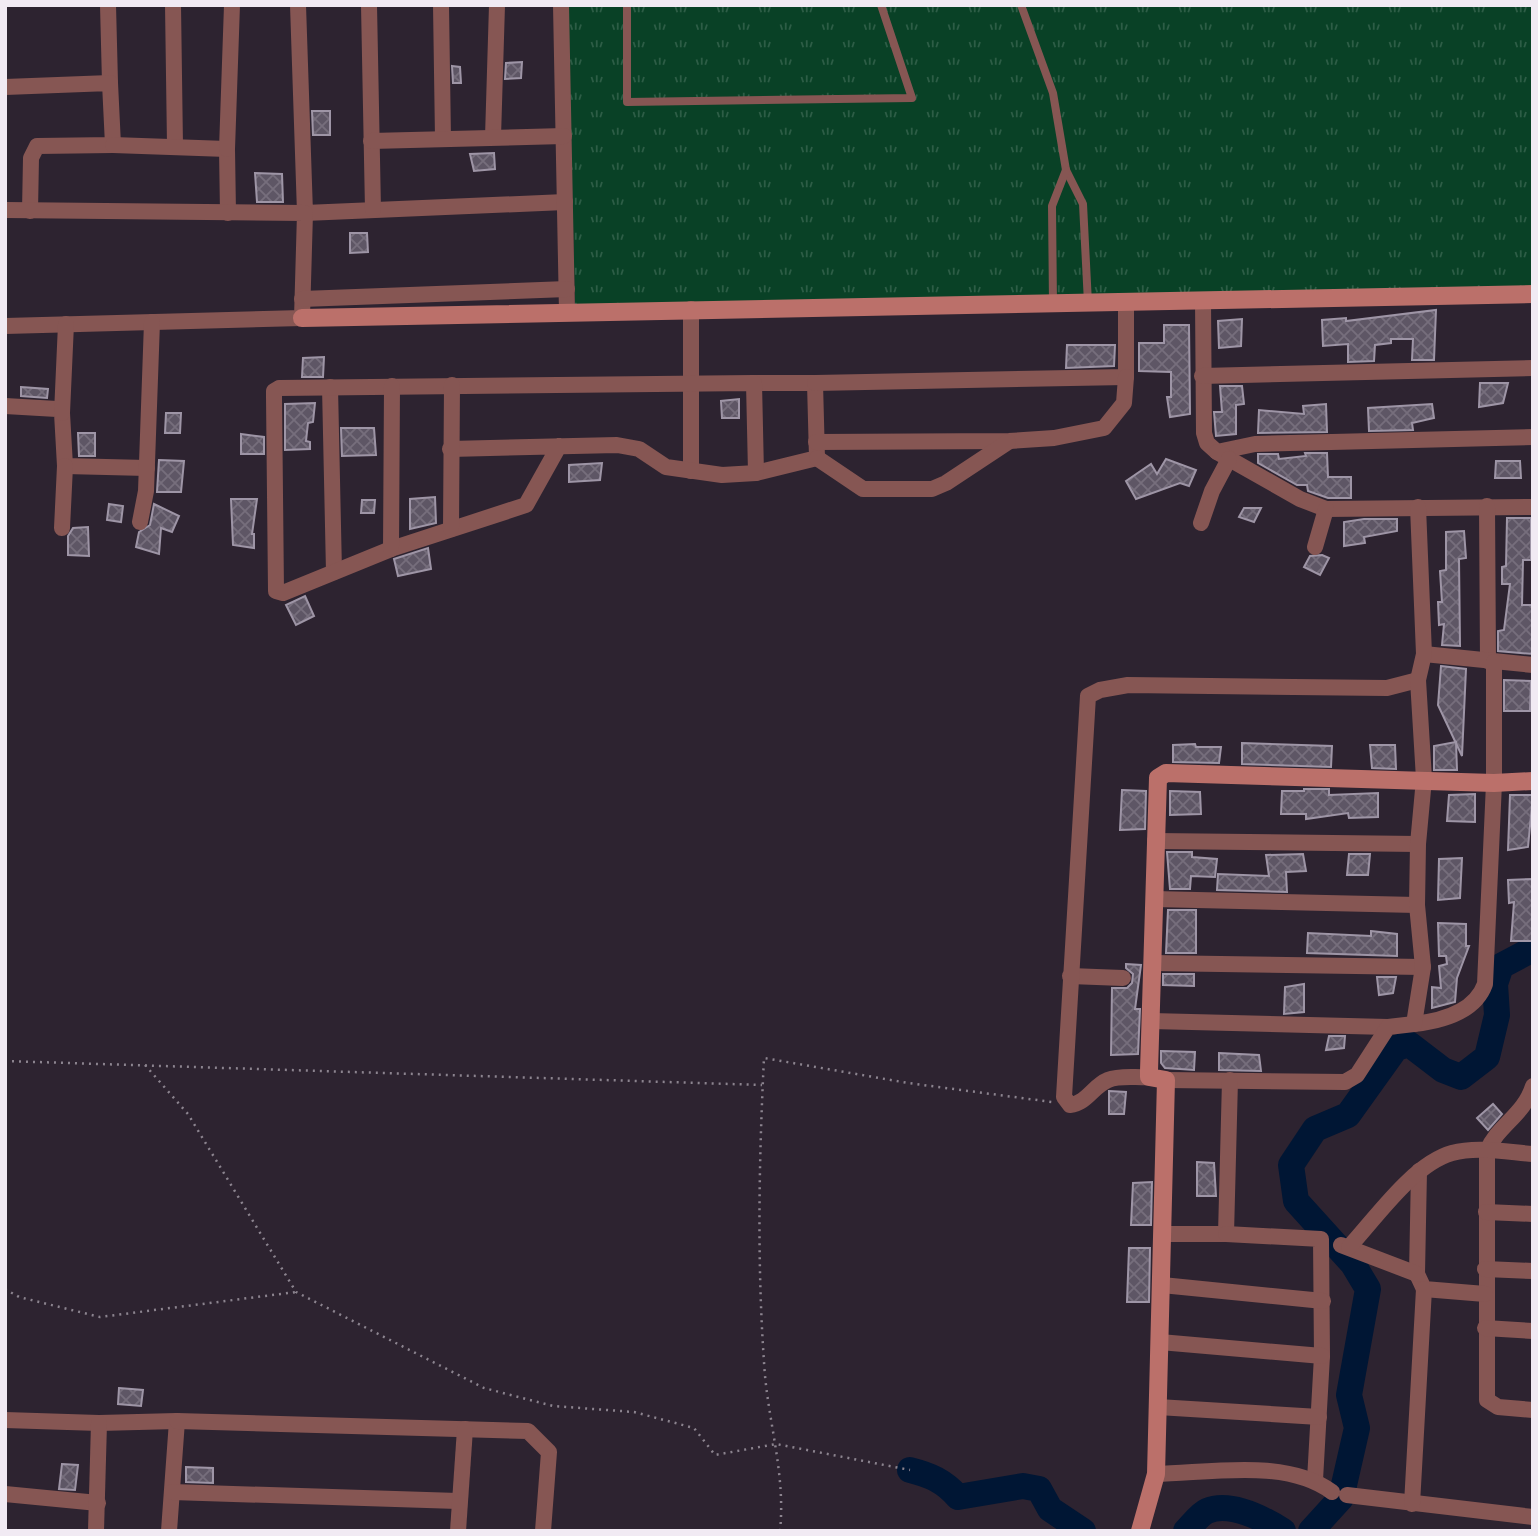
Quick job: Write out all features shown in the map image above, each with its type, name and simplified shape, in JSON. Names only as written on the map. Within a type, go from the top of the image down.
[{"type":"street","points":[[108,5],[113,145]]},
{"type":"street","points":[[173,5],[175,146]]},
{"type":"street","points":[[228,213],[227,149],[232,5]]},
{"type":"street","points":[[298,5],[305,214],[302,318]]},
{"type":"street","points":[[369,5],[373,210]]},
{"type":"street","points":[[441,5],[443,139]]},
{"type":"street","points":[[493,137],[498,5]]},
{"type":"street","points":[[561,5],[567,312]]},
{"type":"street","points":[[5,87],[110,83]]},
{"type":"street","points":[[371,141],[564,136]]},
{"type":"street","points":[[30,211],[31,158],[37,146],[113,145],[227,149]]},
{"type":"street","points":[[5,211],[305,214],[565,202]]},
{"type":"street","points":[[302,299],[567,289]]},
{"type":"street","points":[[5,326],[691,309],[1533,294]]},
{"type":"street","points":[[1203,300],[1204,433],[1207,443],[1223,456],[1300,499],[1326,509],[1533,507]]},
{"type":"street","points":[[450,449],[621,445],[639,449],[666,467],[722,475],[756,473],[817,450],[1054,438],[1104,428],[1124,403],[1126,301]]},
{"type":"street","points":[[691,309],[691,471]]},
{"type":"street","points":[[140,522],[147,468],[152,322]]},
{"type":"street","points":[[62,528],[65,466],[62,413],[66,324]]},
{"type":"street","points":[[1202,376],[1533,368]]},
{"type":"street","points":[[559,446],[526,505],[391,549],[283,593],[279,594],[274,586],[274,391],[279,388],[1126,377]]},
{"type":"street","points":[[754,383],[756,473]]},
{"type":"street","points":[[815,383],[817,450],[863,489],[932,489],[946,483],[1009,441]]},
{"type":"street","points":[[451,529],[452,385]]},
{"type":"street","points":[[391,549],[392,386]]},
{"type":"street","points":[[330,387],[334,572]]},
{"type":"street","points":[[5,406],[57,409],[62,413]]},
{"type":"street","points":[[1223,456],[1255,444],[1533,437]]},
{"type":"street","points":[[1201,523],[1223,456]]},
{"type":"street","points":[[65,466],[147,468]]},
{"type":"street","points":[[1151,1021],[1388,1027],[1434,1022],[1458,1012],[1481,993],[1485,984],[1493,783],[1487,506]]},
{"type":"street","points":[[1414,1024],[1423,967],[1416,905],[1424,779],[1418,680],[1424,654],[1418,507]]},
{"type":"street","points":[[1315,547],[1326,509]]},
{"type":"street","points":[[1424,654],[1533,665]]},
{"type":"street","points":[[1388,1027],[1352,1079],[1113,1078],[1104,1081],[1084,1101],[1070,1105],[1064,1097],[1069,976],[1088,696],[1100,690],[1128,685],[1387,688],[1418,680]]},
{"type":"street","points":[[1140,1531],[1156,1474],[1164,1234],[1157,1079],[1151,1021],[1158,778],[1166,774],[1424,779],[1493,783],[1533,781]]},
{"type":"street","points":[[1155,841],[1418,844]]},
{"type":"street","points":[[1154,900],[1416,905]]},
{"type":"street","points":[[1152,963],[1423,967]]},
{"type":"street","points":[[1069,976],[1123,978]]},
{"type":"street","points":[[1226,1234],[1230,1080]]},
{"type":"street","points":[[1532,1089],[1520,1112],[1494,1134],[1487,1151],[1485,1328],[1487,1400],[1498,1407],[1533,1410]]},
{"type":"street","points":[[1416,1274],[1345,1246],[1419,1171],[1450,1154],[1487,1151],[1533,1154]]},
{"type":"street","points":[[1412,1504],[1424,1289],[1416,1274],[1419,1171]]},
{"type":"street","points":[[1486,1212],[1533,1214]]},
{"type":"street","points":[[1164,1234],[1226,1234],[1321,1240],[1322,1356],[1315,1480]]},
{"type":"street","points":[[1485,1269],[1533,1271]]},
{"type":"street","points":[[1162,1285],[1323,1301]]},
{"type":"street","points":[[1424,1289],[1485,1294]]},
{"type":"street","points":[[1485,1328],[1533,1331]]},
{"type":"street","points":[[1160,1342],[1322,1356]]},
{"type":"street","points":[[1158,1408],[1319,1417]]},
{"type":"street","points":[[5,1420],[99,1423],[177,1421],[528,1431],[550,1452],[543,1531]]},
{"type":"street","points":[[169,1531],[177,1421]]},
{"type":"street","points":[[96,1531],[99,1423]]},
{"type":"street","points":[[458,1531],[465,1429]]},
{"type":"street","points":[[1156,1474],[1283,1471],[1315,1480],[1339,1494],[1533,1517]]},
{"type":"street","points":[[172,1492],[458,1501]]},
{"type":"street","points":[[5,1494],[98,1503]]},
{"type":"lane","points":[[627,5],[627,103],[912,98],[881,5]]},
{"type":"lane","points":[[1021,5],[1053,93],[1066,170],[1083,204],[1088,303]]},
{"type":"lane","points":[[1053,304],[1052,206],[1066,170]]},
{"type":"path","points":[[780,1531],[783,1496],[764,1364],[758,1182],[764,1058],[908,1083],[1070,1105]]},
{"type":"path","points":[[5,1061],[762,1085]]},
{"type":"path","points":[[145,1065],[188,1114],[296,1292],[484,1388],[553,1406],[634,1412],[694,1428],[715,1455],[776,1444],[910,1470]]},
{"type":"path","points":[[5,1289],[19,1297],[100,1317],[296,1292]]},
{"type":"green space","points":[[568,5],[1533,5],[1533,289],[575,308]]},
{"type":"building","points":[[522,62],[521,78],[505,79],[506,63]]},
{"type":"building","points":[[452,66],[460,67],[461,83],[453,83]]},
{"type":"building","points":[[312,111],[330,111],[330,135],[313,135]]},
{"type":"building","points":[[494,153],[495,169],[474,171],[470,154]]},
{"type":"building","points":[[255,173],[282,174],[283,202],[257,202]]},
{"type":"building","points":[[350,233],[367,233],[368,252],[350,253]]},
{"type":"building","points":[[1436,310],[1434,360],[1412,360],[1413,339],[1391,339],[1391,343],[1375,345],[1374,361],[1348,362],[1348,344],[1323,346],[1322,320],[1346,318],[1346,321]]},
{"type":"building","points":[[1242,319],[1241,346],[1219,348],[1218,321]]},
{"type":"building","points":[[1164,325],[1189,325],[1190,414],[1170,417],[1167,397],[1171,397],[1171,372],[1139,371],[1139,343],[1164,343]]},
{"type":"building","points":[[1067,345],[1115,345],[1114,366],[1066,368]]},
{"type":"building","points":[[324,357],[323,377],[302,377],[303,358]]},
{"type":"building","points":[[1480,383],[1508,383],[1503,403],[1479,407]]},
{"type":"building","points":[[1220,386],[1242,386],[1244,404],[1236,405],[1236,434],[1216,436],[1214,412],[1222,412]]},
{"type":"building","points":[[21,387],[48,389],[47,398],[21,396]]},
{"type":"building","points":[[739,399],[739,418],[722,418],[721,401]]},
{"type":"building","points":[[315,403],[313,422],[308,423],[306,441],[310,442],[310,449],[285,450],[285,404]]},
{"type":"building","points":[[1326,404],[1327,432],[1258,433],[1259,410],[1304,414],[1303,406]]},
{"type":"building","points":[[1432,404],[1434,418],[1412,423],[1413,430],[1369,431],[1368,408]]},
{"type":"building","points":[[166,413],[181,413],[180,433],[165,433]]},
{"type":"building","points":[[341,428],[374,428],[376,455],[342,456]]},
{"type":"building","points":[[78,433],[95,433],[95,456],[79,456]]},
{"type":"building","points":[[241,434],[264,437],[264,454],[241,454]]},
{"type":"building","points":[[1305,453],[1327,453],[1328,477],[1351,477],[1351,498],[1328,498],[1308,491],[1307,485],[1297,485],[1258,463],[1258,454],[1278,454],[1279,459],[1306,456]]},
{"type":"building","points":[[1166,459],[1196,470],[1189,486],[1180,483],[1136,499],[1126,481],[1151,464],[1157,474]]},
{"type":"building","points":[[159,460],[184,461],[181,492],[157,492]]},
{"type":"building","points":[[1496,461],[1520,461],[1521,478],[1495,478]]},
{"type":"building","points":[[602,463],[600,480],[569,482],[569,465]]},
{"type":"building","points":[[435,497],[436,523],[410,529],[410,499]]},
{"type":"building","points":[[231,499],[257,499],[252,534],[254,548],[233,545]]},
{"type":"building","points":[[362,500],[375,500],[374,513],[361,513]]},
{"type":"building","points":[[109,504],[123,506],[121,522],[107,520]]},
{"type":"building","points":[[154,504],[179,516],[172,532],[161,528],[159,554],[136,547],[139,532],[150,525]]},
{"type":"building","points":[[1244,508],[1261,508],[1254,522],[1239,517]]},
{"type":"building","points":[[1507,518],[1531,518],[1531,560],[1523,560],[1522,605],[1533,605],[1533,654],[1498,651],[1498,631],[1504,630],[1510,584],[1502,584],[1502,567],[1506,566]]},
{"type":"building","points":[[1397,519],[1397,531],[1364,537],[1365,543],[1344,546],[1344,522]]},
{"type":"building","points":[[88,527],[89,556],[68,555],[68,536],[73,528]]},
{"type":"building","points":[[1464,531],[1466,558],[1459,559],[1460,646],[1442,645],[1444,624],[1439,625],[1438,602],[1442,602],[1440,571],[1446,570],[1446,532]]},
{"type":"building","points":[[428,548],[431,569],[398,576],[394,559]]},
{"type":"building","points":[[1322,555],[1329,558],[1320,575],[1304,567],[1310,556]]},
{"type":"building","points":[[305,596],[314,616],[296,625],[286,605]]},
{"type":"building","points":[[1441,666],[1466,669],[1462,756],[1438,705]]},
{"type":"building","points":[[1504,680],[1531,681],[1530,711],[1504,711]]},
{"type":"building","points":[[1456,742],[1457,770],[1434,770],[1434,746]]},
{"type":"building","points":[[1242,743],[1332,746],[1331,767],[1242,764]]},
{"type":"building","points":[[1195,744],[1196,747],[1221,747],[1219,763],[1173,762],[1173,745]]},
{"type":"building","points":[[1370,745],[1395,745],[1396,769],[1372,768]]},
{"type":"building","points":[[1329,789],[1329,795],[1378,793],[1378,817],[1349,818],[1348,813],[1306,819],[1306,814],[1281,814],[1282,791]]},
{"type":"building","points":[[1122,790],[1146,791],[1145,829],[1120,830]]},
{"type":"building","points":[[1170,791],[1200,792],[1201,814],[1170,815]]},
{"type":"building","points":[[1475,794],[1475,822],[1447,821],[1449,795]]},
{"type":"building","points":[[1510,795],[1533,795],[1528,847],[1508,850]]},
{"type":"building","points":[[1167,852],[1192,852],[1192,857],[1217,859],[1215,877],[1191,876],[1190,889],[1170,889]]},
{"type":"building","points":[[1303,854],[1306,871],[1286,872],[1287,892],[1217,890],[1218,874],[1269,876],[1266,855]]},
{"type":"building","points":[[1349,854],[1370,854],[1368,875],[1347,875]]},
{"type":"building","points":[[1462,858],[1460,898],[1438,900],[1439,859]]},
{"type":"building","points":[[1533,879],[1533,941],[1511,941],[1514,902],[1509,903],[1508,880]]},
{"type":"building","points":[[1168,910],[1196,910],[1196,953],[1166,953]]},
{"type":"building","points":[[1438,923],[1466,924],[1466,946],[1469,946],[1457,978],[1455,1002],[1432,1008],[1432,987],[1441,988],[1439,966],[1447,964],[1446,956],[1439,956]]},
{"type":"building","points":[[1371,931],[1397,934],[1397,956],[1307,953],[1308,933],[1371,936]]},
{"type":"building","points":[[1126,964],[1141,965],[1135,1009],[1140,1009],[1138,1054],[1111,1055],[1112,988],[1127,988],[1132,983],[1133,974],[1126,968]]},
{"type":"building","points":[[1163,974],[1194,974],[1194,986],[1163,985]]},
{"type":"building","points":[[1377,977],[1396,977],[1393,993],[1379,995]]},
{"type":"building","points":[[1304,984],[1304,1012],[1284,1014],[1285,987]]},
{"type":"building","points":[[1329,1036],[1345,1036],[1344,1048],[1326,1050]]},
{"type":"building","points":[[1161,1051],[1195,1052],[1194,1070],[1165,1068],[1161,1063]]},
{"type":"building","points":[[1219,1053],[1259,1055],[1261,1071],[1219,1070]]},
{"type":"building","points":[[1109,1091],[1126,1092],[1124,1114],[1109,1114]]},
{"type":"building","points":[[1493,1104],[1502,1114],[1488,1130],[1477,1118]]},
{"type":"building","points":[[1197,1162],[1214,1163],[1216,1196],[1197,1196]]},
{"type":"building","points":[[1152,1182],[1151,1225],[1131,1225],[1133,1183]]},
{"type":"building","points":[[1129,1248],[1150,1248],[1149,1302],[1127,1302]]},
{"type":"building","points":[[119,1388],[143,1390],[141,1406],[118,1404]]},
{"type":"building","points":[[62,1464],[78,1465],[75,1490],[59,1489]]},
{"type":"building","points":[[186,1467],[213,1468],[213,1483],[186,1482]]},
{"type":"waterway","points":[[1311,1531],[1341,1498],[1357,1428],[1349,1395],[1368,1289],[1353,1264],[1296,1201],[1291,1165],[1315,1129],[1348,1115],[1396,1048],[1409,1044],[1443,1070],[1461,1077],[1487,1057],[1497,1015],[1495,984],[1501,966],[1533,949]]},
{"type":"waterway","points":[[910,1470],[936,1479],[958,1497],[1023,1486],[1039,1489],[1050,1509],[1083,1531]]},
{"type":"waterway","points":[[1186,1531],[1204,1512],[1216,1508],[1236,1510],[1257,1517],[1283,1531]]}]
